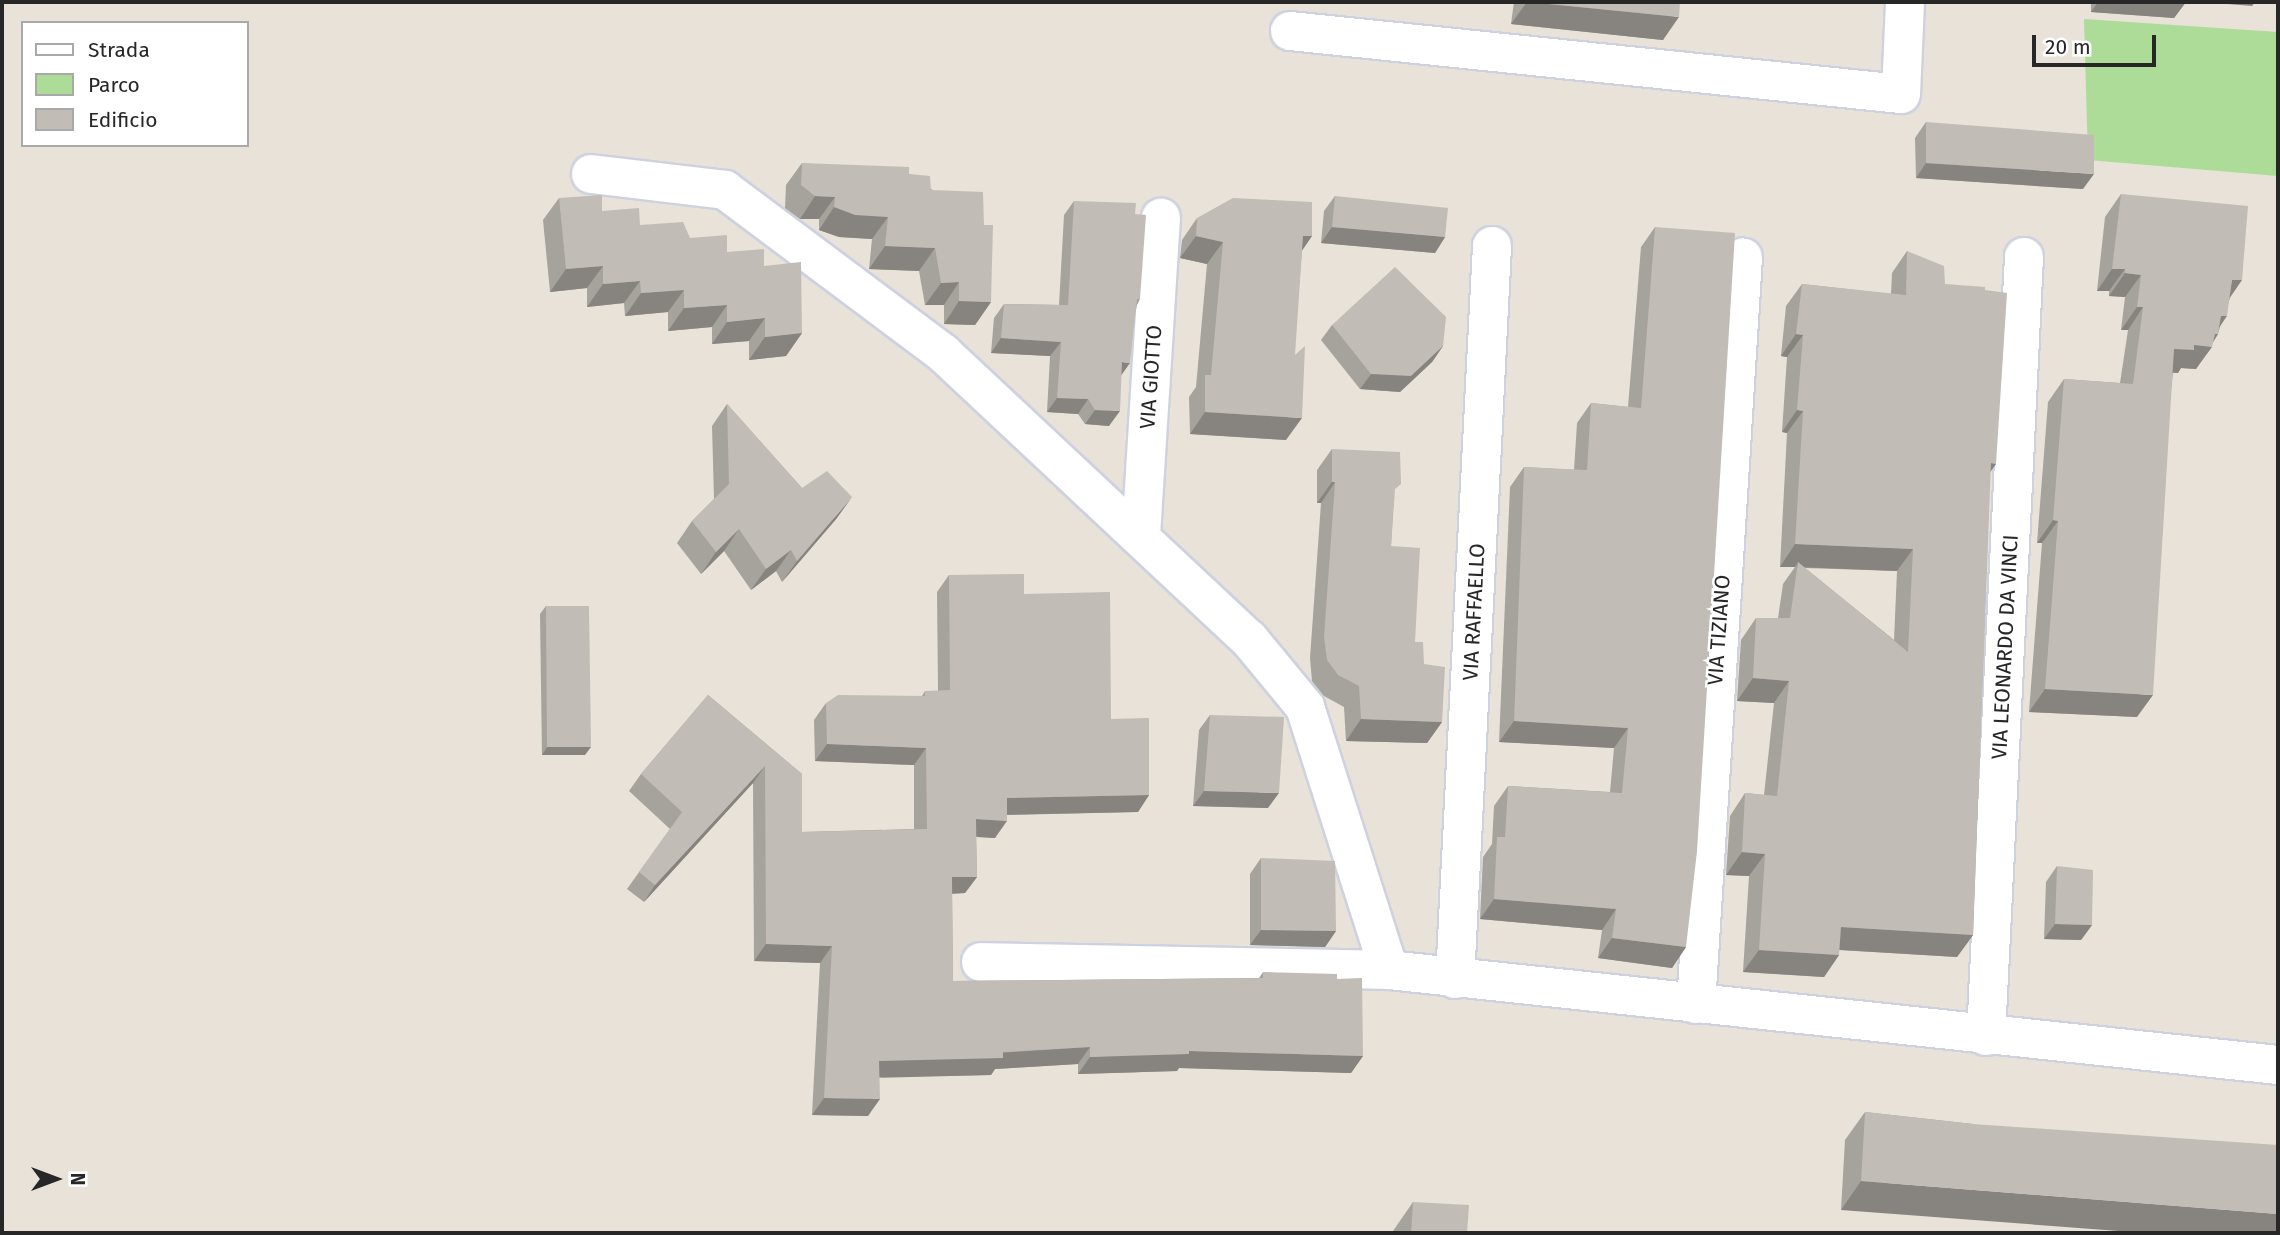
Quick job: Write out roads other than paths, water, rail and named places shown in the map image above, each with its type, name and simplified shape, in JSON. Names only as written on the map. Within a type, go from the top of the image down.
[{"type":"street","points":[[1290,31],[1901,94],[1905,2]]},
{"type":"street","points":[[591,174],[725,190],[943,353],[1249,639],[1305,707],[1389,970]]},
{"type":"street","name":"VIA GIOTTO","points":[[1141,536],[1161,218]]},
{"type":"street","name":"VIA RAFFAELLO","points":[[1455,979],[1492,246]]},
{"type":"street","name":"VIA TIZIANO","points":[[1696,1004],[1743,257]]},
{"type":"street","name":"VIA LEONARDO DA VINCI","points":[[1986,1036],[2024,257]]},
{"type":"street","points":[[981,962],[1389,970],[1986,1036],[2278,1065]]}]
